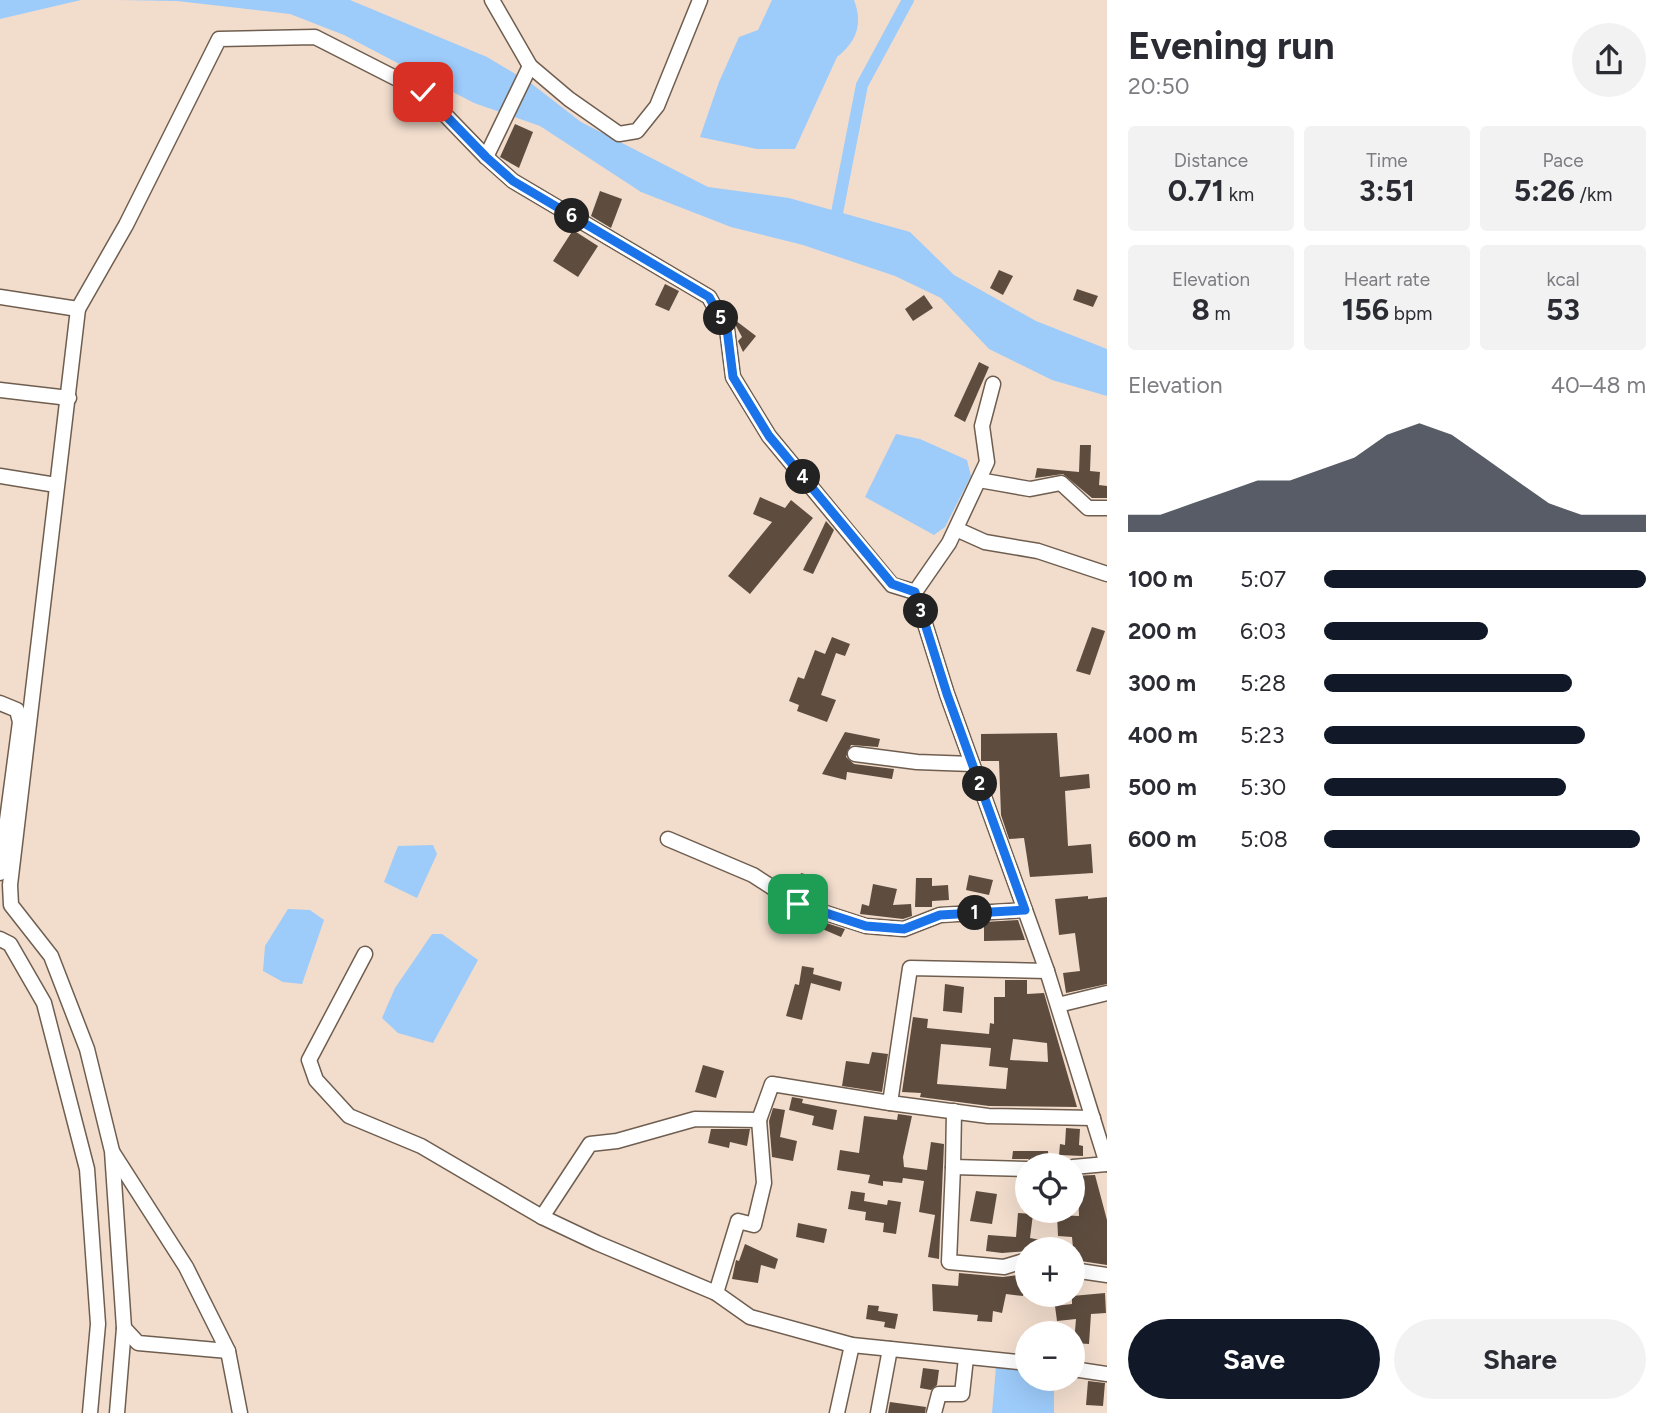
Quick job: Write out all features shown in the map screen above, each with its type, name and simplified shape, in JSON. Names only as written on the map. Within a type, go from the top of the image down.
[{"type":"street","points":[[492,0],[527,72],[619,134],[636,131],[657,106],[700,0]]},
{"type":"street","points":[[117,1413],[124,1328],[112,1152],[87,1049],[51,956],[11,905],[10,885],[78,309],[126,225],[219,38],[315,37],[423,92],[513,181],[709,297],[727,329],[733,377],[769,436],[892,584],[915,592]]},
{"type":"street","points":[[486,157],[527,72]]},
{"type":"street","points":[[0,298],[78,309]]},
{"type":"street","points":[[915,592],[956,529],[987,462],[982,426],[993,384]]},
{"type":"street","points":[[0,390],[69,398]]},
{"type":"street","points":[[0,477],[57,485]]},
{"type":"street","points":[[979,480],[1030,489],[1061,483],[1088,508],[1107,508]]},
{"type":"street","points":[[956,529],[985,542],[1038,551],[1107,574]]},
{"type":"street","points":[[915,592],[972,764],[1048,971],[1107,1164],[1085,1166]]},
{"type":"street","points":[[0,703],[17,710],[20,722],[0,873]]},
{"type":"street","points":[[855,754],[917,762],[972,764]]},
{"type":"street","points":[[668,839],[753,875],[798,904],[866,926],[904,929],[940,915],[1025,910]]},
{"type":"street","points":[[0,939],[9,944],[44,1003],[86,1169],[98,1324],[90,1413]]},
{"type":"street","points":[[365,954],[309,1060],[316,1080],[349,1116],[421,1146],[542,1217],[716,1293],[750,1317],[852,1345],[1015,1362]]},
{"type":"street","points":[[890,1103],[909,968],[1048,971]]},
{"type":"street","points":[[1058,1005],[1107,993]]},
{"type":"street","points":[[716,1293],[738,1222],[754,1225],[764,1184],[759,1120],[772,1084],[988,1116],[1093,1118]]},
{"type":"street","points":[[954,1111],[948,1262],[1004,1267],[1015,1264]]},
{"type":"street","points":[[542,1217],[590,1144],[617,1141],[695,1119],[759,1120]]},
{"type":"street","points":[[112,1152],[186,1267],[228,1351],[240,1413]]},
{"type":"street","points":[[953,1167],[1015,1169]]},
{"type":"street","points":[[1085,1272],[1107,1275]]},
{"type":"street","points":[[124,1328],[138,1343],[228,1351]]},
{"type":"street","points":[[837,1413],[852,1345]]},
{"type":"street","points":[[878,1413],[890,1349]]},
{"type":"street","points":[[934,1413],[939,1394],[962,1394],[966,1358]]},
{"type":"street","points":[[1085,1371],[1107,1374]]},
{"type":"water","points":[[0,0],[81,0],[0,19]]},
{"type":"water","points":[[119,0],[350,0],[487,57],[532,84],[581,122],[708,187],[789,198],[910,232],[954,275],[1036,321],[1107,349],[1107,396],[1052,380],[989,349],[941,298],[895,276],[803,245],[731,227],[641,192],[540,126],[474,103],[344,35],[290,14],[177,1]]},
{"type":"water","points":[[772,0],[854,0],[858,24],[854,38],[837,57],[795,149],[757,149],[700,137],[719,82],[739,37],[758,30]]},
{"type":"water","points":[[896,434],[920,439],[967,460],[971,476],[945,527],[934,535],[865,497]]},
{"type":"water","points":[[433,845],[437,854],[417,898],[384,882],[398,846]]},
{"type":"water","points":[[288,909],[310,910],[324,920],[302,984],[283,982],[263,971],[265,946]]},
{"type":"water","points":[[432,934],[442,934],[478,960],[433,1043],[398,1033],[382,1018],[395,988]]},
{"type":"water","points":[[996,1367],[1015,1369],[1015,1391],[1054,1391],[1054,1413],[992,1413]]},
{"type":"building","points":[[515,124],[533,132],[519,168],[500,157]]},
{"type":"building","points":[[600,191],[622,199],[611,228],[591,216]]},
{"type":"building","points":[[573,230],[598,246],[578,277],[553,261]]},
{"type":"building","points":[[999,270],[1013,276],[1003,295],[990,288]]},
{"type":"building","points":[[665,284],[679,291],[669,311],[655,305]]},
{"type":"building","points":[[1077,289],[1098,296],[1093,307],[1073,300]]},
{"type":"building","points":[[924,295],[933,308],[913,321],[905,309]]},
{"type":"building","points":[[731,317],[756,336],[743,352],[738,341],[742,337]]},
{"type":"building","points":[[979,362],[989,367],[965,422],[954,416]]},
{"type":"building","points":[[1080,445],[1091,445],[1090,471],[1100,472],[1099,485],[1107,486],[1107,498],[1092,498],[1063,474],[1035,478],[1037,468],[1079,472]]},
{"type":"building","points":[[760,497],[785,508],[791,500],[813,518],[750,594],[728,576],[772,522],[753,514]]},
{"type":"building","points":[[826,521],[834,530],[813,574],[803,570]]},
{"type":"building","points":[[1092,627],[1105,631],[1090,675],[1076,671]]},
{"type":"building","points":[[832,637],[850,644],[845,656],[836,653],[821,695],[836,700],[827,722],[797,711],[799,705],[789,701],[798,677],[804,679],[815,650],[825,654]]},
{"type":"building","points":[[845,732],[880,739],[878,747],[851,745],[846,757],[854,764],[894,769],[892,779],[847,772],[846,780],[822,774]]},
{"type":"building","points":[[1057,733],[1060,777],[1089,774],[1090,788],[1065,791],[1068,846],[1091,844],[1093,873],[1030,877],[1024,838],[1009,839],[1001,815],[999,761],[981,761],[981,734]]},
{"type":"building","points":[[801,873],[812,876],[806,897],[795,891]]},
{"type":"building","points":[[969,875],[993,880],[989,895],[966,890]]},
{"type":"building","points":[[916,878],[932,878],[932,886],[948,885],[949,900],[932,901],[932,907],[915,907]]},
{"type":"building","points":[[873,884],[897,889],[893,905],[911,904],[912,916],[903,919],[860,914],[862,904],[869,906]]},
{"type":"building","points":[[1088,896],[1088,899],[1107,897],[1107,984],[1066,993],[1063,973],[1080,971],[1075,933],[1059,935],[1055,899]]},
{"type":"building","points":[[795,913],[845,929],[841,937],[820,928],[819,932],[790,928]]},
{"type":"building","points":[[1018,920],[1025,940],[984,941],[984,922]]},
{"type":"building","points":[[802,966],[814,968],[813,974],[842,982],[840,991],[811,983],[802,1020],[786,1016],[795,984],[799,985]]},
{"type":"building","points":[[1005,980],[1027,980],[1027,994],[1044,993],[1077,1107],[989,1106],[902,1092],[913,1017],[928,1019],[927,1028],[989,1034],[990,1023],[994,1024],[994,997],[1005,997]],"holes":[[[1013,1039],[1047,1043],[1048,1062],[1010,1060]],[[941,1044],[991,1048],[989,1066],[1008,1068],[1006,1089],[937,1084]]]},
{"type":"building","points":[[945,984],[964,987],[962,1013],[943,1011]]},
{"type":"building","points":[[872,1052],[888,1054],[882,1092],[842,1086],[846,1061],[869,1064]]},
{"type":"building","points":[[703,1065],[724,1071],[716,1098],[695,1092]]},
{"type":"building","points":[[792,1097],[803,1099],[802,1103],[837,1110],[833,1130],[812,1125],[814,1116],[789,1110]]},
{"type":"building","points":[[773,1108],[785,1110],[780,1137],[797,1141],[793,1161],[772,1157],[769,1121]]},
{"type":"building","points":[[898,1114],[912,1116],[903,1157],[904,1167],[927,1170],[931,1142],[944,1144],[939,1259],[928,1257],[935,1215],[919,1212],[924,1181],[903,1178],[902,1183],[883,1181],[883,1186],[868,1183],[870,1175],[837,1170],[840,1150],[859,1153],[864,1116],[897,1120]]},
{"type":"building","points":[[1066,1128],[1080,1129],[1079,1145],[1083,1146],[1083,1153],[1059,1153],[1060,1144],[1065,1145]]},
{"type":"building","points":[[711,1129],[750,1129],[747,1146],[730,1142],[729,1148],[708,1143]]},
{"type":"building","points":[[1013,1151],[1048,1151],[1015,1153],[1015,1159],[1012,1159]]},
{"type":"building","points":[[1085,1175],[1095,1175],[1107,1220],[1107,1265],[1085,1262],[1085,1237],[1058,1236],[1057,1223],[1085,1223]]},
{"type":"building","points":[[851,1191],[865,1193],[864,1201],[887,1205],[888,1200],[901,1202],[896,1234],[883,1232],[884,1223],[865,1220],[866,1212],[848,1209]]},
{"type":"building","points":[[976,1191],[997,1194],[992,1224],[970,1221]]},
{"type":"building","points":[[798,1223],[827,1229],[824,1243],[796,1237]]},
{"type":"building","points":[[1017,1223],[1032,1223],[1030,1237],[1016,1237]]},
{"type":"building","points":[[988,1235],[1016,1237],[1015,1252],[986,1251]]},
{"type":"building","points":[[745,1244],[778,1259],[775,1269],[761,1265],[758,1283],[732,1279],[736,1260],[739,1261]]},
{"type":"building","points":[[959,1273],[1015,1275],[1015,1295],[1006,1294],[1002,1313],[993,1311],[992,1322],[977,1321],[978,1315],[933,1311],[932,1284],[958,1286]]},
{"type":"building","points":[[1105,1293],[1106,1313],[1091,1314],[1089,1344],[1085,1344],[1085,1321],[1057,1321],[1055,1307],[1085,1307],[1085,1295]]},
{"type":"building","points":[[868,1305],[879,1306],[878,1311],[898,1314],[895,1329],[884,1327],[885,1322],[866,1319]]},
{"type":"building","points":[[923,1368],[939,1370],[937,1385],[931,1390],[920,1388]]},
{"type":"building","points":[[1088,1381],[1105,1383],[1103,1406],[1086,1405]]},
{"type":"building","points":[[890,1402],[926,1407],[925,1413],[888,1413]]},
{"type":"waterway","points":[[835,223],[862,85],[908,0]]},
{"type":"route","points":[[423,92],[513,181],[709,297],[727,329],[733,377],[769,436],[892,584],[915,592],[947,694],[1025,910],[940,915],[904,929],[866,926],[798,904]]}]
